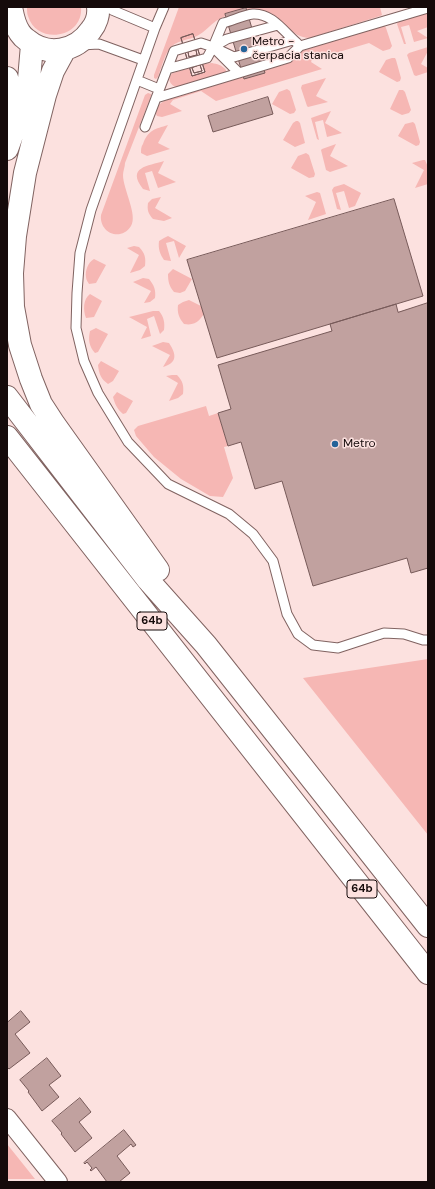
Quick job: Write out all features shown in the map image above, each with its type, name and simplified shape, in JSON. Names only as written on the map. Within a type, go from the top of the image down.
[{"type":"main road","points":[[12,7],[13,21],[21,34],[32,44],[42,49],[53,51],[70,47],[87,37],[95,25],[98,7]]},
{"type":"main road","points":[[7,149],[28,91],[32,44]]},
{"type":"main road","points":[[70,47],[53,71],[45,95],[25,173],[15,236],[12,273],[13,307],[20,345],[41,404],[156,567],[206,645]]},
{"type":"main road","points":[[7,78],[16,127]]},
{"type":"main road","name":"64b","points":[[7,397],[148,580],[206,645],[428,926]]},
{"type":"main road","name":"64b","points":[[7,437],[428,974]]},
{"type":"street","points":[[7,1118],[58,1182]]},
{"type":"lane","points":[[108,7],[155,28]]},
{"type":"lane","points":[[164,7],[143,60],[91,210],[80,254],[76,328],[84,361],[98,393],[128,442],[168,484],[229,514],[253,534],[273,562],[288,614],[298,634],[312,645],[338,648],[384,633],[404,634],[423,640],[428,640]]},
{"type":"lane","points":[[145,127],[174,51],[201,43],[234,57],[297,43],[428,8]]},
{"type":"lane","points":[[167,69],[207,58],[223,24],[252,14],[264,15],[278,25],[297,43]]},
{"type":"lane","points":[[213,47],[227,39],[278,25]]},
{"type":"lane","points":[[156,98],[288,58],[297,43]]},
{"type":"lane","points":[[70,47],[99,44],[143,60]]},
{"type":"lane","points":[[213,47],[239,73]]},
{"type":"lane","points":[[137,80],[159,89]]},
{"type":"shaded area","points":[[27,7],[81,7],[80,18],[75,26],[68,31],[50,35],[40,32],[33,25],[28,15]]},
{"type":"shaded area","points":[[179,7],[380,7],[382,15],[310,38],[297,35],[278,18],[267,12],[255,10],[234,13],[216,21],[197,36],[178,42],[172,46],[165,56],[156,79],[154,78],[154,75]]},
{"type":"shaded area","points":[[428,12],[428,27],[417,31],[428,38],[414,42],[409,25],[401,27],[406,44],[404,44],[397,24],[398,22]]},
{"type":"shaded area","points":[[383,26],[386,28],[392,46],[390,49],[383,51],[369,43],[312,60],[311,62],[322,69],[216,101],[201,91],[173,100],[170,104],[182,111],[162,117],[157,116],[156,114],[157,106],[164,101],[286,64],[301,51]]},
{"type":"shaded area","points":[[428,47],[428,51],[421,64],[428,68],[428,72],[416,76],[414,75],[407,55]]},
{"type":"shaded area","points":[[395,58],[396,60],[401,78],[400,81],[397,82],[379,72],[386,60]]},
{"type":"shaded area","points":[[212,63],[223,67],[226,72],[177,87],[172,85],[169,79],[173,73],[190,68],[192,76],[205,72],[203,64]]},
{"type":"shaded area","points":[[326,78],[316,96],[328,102],[308,107],[301,88],[302,85]]},
{"type":"shaded area","points":[[287,89],[290,91],[296,110],[294,113],[290,114],[272,104],[279,92]]},
{"type":"shaded area","points":[[399,90],[403,90],[405,92],[411,110],[409,113],[402,115],[390,109]]},
{"type":"shaded area","points":[[148,93],[151,94],[151,96],[125,163],[123,174],[132,209],[133,221],[127,231],[122,234],[112,233],[103,227],[101,215],[145,95]]},
{"type":"shaded area","points":[[331,111],[325,123],[342,133],[327,137],[323,120],[315,122],[319,140],[317,139],[311,118]]},
{"type":"shaded area","points":[[296,121],[300,123],[305,143],[295,147],[283,140],[293,123]]},
{"type":"shaded area","points":[[413,122],[415,124],[420,142],[419,145],[416,146],[398,136],[405,124]]},
{"type":"shaded area","points":[[168,125],[158,143],[170,149],[147,156],[141,153],[142,146],[147,136],[156,129]]},
{"type":"shaded area","points":[[336,144],[330,156],[348,166],[330,172],[326,170],[321,150]]},
{"type":"shaded area","points":[[306,153],[309,155],[315,174],[314,177],[309,178],[291,168],[298,156]]},
{"type":"shaded area","points":[[425,160],[428,167],[428,184],[415,188],[424,170],[412,163]]},
{"type":"shaded area","points":[[164,161],[158,173],[176,182],[158,188],[152,171],[145,173],[150,191],[143,189],[138,182],[138,172],[146,166]]},
{"type":"shaded area","points":[[344,184],[361,193],[355,206],[349,208],[344,191],[336,193],[341,210],[337,209],[332,190],[334,187]]},
{"type":"shaded area","points":[[317,192],[320,193],[326,214],[308,220],[316,202],[305,196]]},
{"type":"shaded area","points":[[161,197],[155,208],[172,218],[164,221],[153,219],[148,210],[148,203],[152,199]]},
{"type":"shaded area","points":[[168,236],[186,246],[179,258],[174,241],[166,243],[171,261],[164,260],[159,249],[159,241]]},
{"type":"shaded area","points":[[134,246],[139,247],[143,251],[145,266],[140,270],[130,273],[139,255],[127,248]]},
{"type":"shaded area","points":[[94,259],[106,265],[96,283],[89,284],[86,279],[87,267]]},
{"type":"shaded area","points":[[173,269],[192,279],[185,291],[180,293],[174,292],[171,288],[168,274]]},
{"type":"shaded area","points":[[143,278],[149,279],[155,290],[155,298],[150,302],[144,303],[151,291],[133,282]]},
{"type":"shaded area","points":[[90,294],[102,301],[94,317],[86,318],[84,305]]},
{"type":"shaded area","points":[[189,300],[207,309],[195,323],[184,324],[179,315],[178,305]]},
{"type":"shaded area","points":[[159,311],[162,316],[164,330],[160,334],[154,316],[147,319],[151,336],[141,339],[147,327],[129,317]]},
{"type":"shaded area","points":[[96,328],[108,334],[98,352],[95,353],[91,348],[89,337],[90,331]]},
{"type":"shaded area","points":[[163,342],[169,343],[173,351],[174,358],[171,363],[163,367],[170,355],[152,346]]},
{"type":"shaded area","points":[[101,361],[119,371],[113,381],[108,384],[100,374],[98,365]]},
{"type":"shaded area","points":[[177,375],[181,379],[183,394],[178,398],[169,401],[178,383],[166,376]]},
{"type":"shaded area","points":[[117,392],[133,401],[126,413],[123,414],[115,404],[113,397]]},
{"type":"shaded area","points":[[206,406],[209,416],[218,413],[228,446],[224,447],[233,478],[223,497],[210,496],[181,479],[154,457],[136,436],[134,430],[138,426]]},
{"type":"shaded area","points":[[428,659],[428,835],[303,678]]},
{"type":"shaded area","points":[[7,1144],[35,1179],[7,1179]]},
{"type":"building","points":[[246,8],[265,73],[244,79],[225,14]]},
{"type":"building","points":[[193,34],[205,72],[192,76],[181,38]],"holes":[[[196,50],[197,55],[189,57],[188,52]],[[200,65],[202,71],[194,73],[192,68]]]},
{"type":"building","points":[[193,34],[205,72],[192,76],[181,38]]},
{"type":"building","points":[[196,50],[197,55],[189,57],[188,52]]},
{"type":"building","points":[[200,65],[202,71],[194,73],[192,68]]},
{"type":"building","points":[[268,97],[273,114],[213,132],[208,116]]},
{"type":"building","points":[[394,199],[423,296],[217,358],[187,260]]},
{"type":"building","name":"Metro","points":[[428,303],[428,568],[411,573],[407,558],[313,586],[282,481],[255,489],[241,442],[228,446],[218,413],[231,409],[218,365],[332,331],[330,324],[396,304],[398,312]]},
{"type":"building","points":[[21,1011],[30,1022],[15,1034],[30,1053],[9,1069],[7,1067],[7,1023]]},
{"type":"building","points":[[47,1058],[61,1076],[49,1085],[59,1097],[42,1111],[20,1080]]},
{"type":"building","points":[[80,1098],[91,1112],[79,1122],[92,1138],[75,1152],[52,1121]]},
{"type":"building","points":[[124,1130],[136,1145],[133,1147],[131,1144],[117,1156],[130,1173],[119,1182],[107,1182],[96,1167],[91,1171],[90,1170],[92,1168],[87,1162],[85,1164],[84,1163]]},
{"type":"place","name":"Metro - čerpacia stanica","points":[[244,49]]},
{"type":"place","name":"Metro","points":[[335,444]]}]
